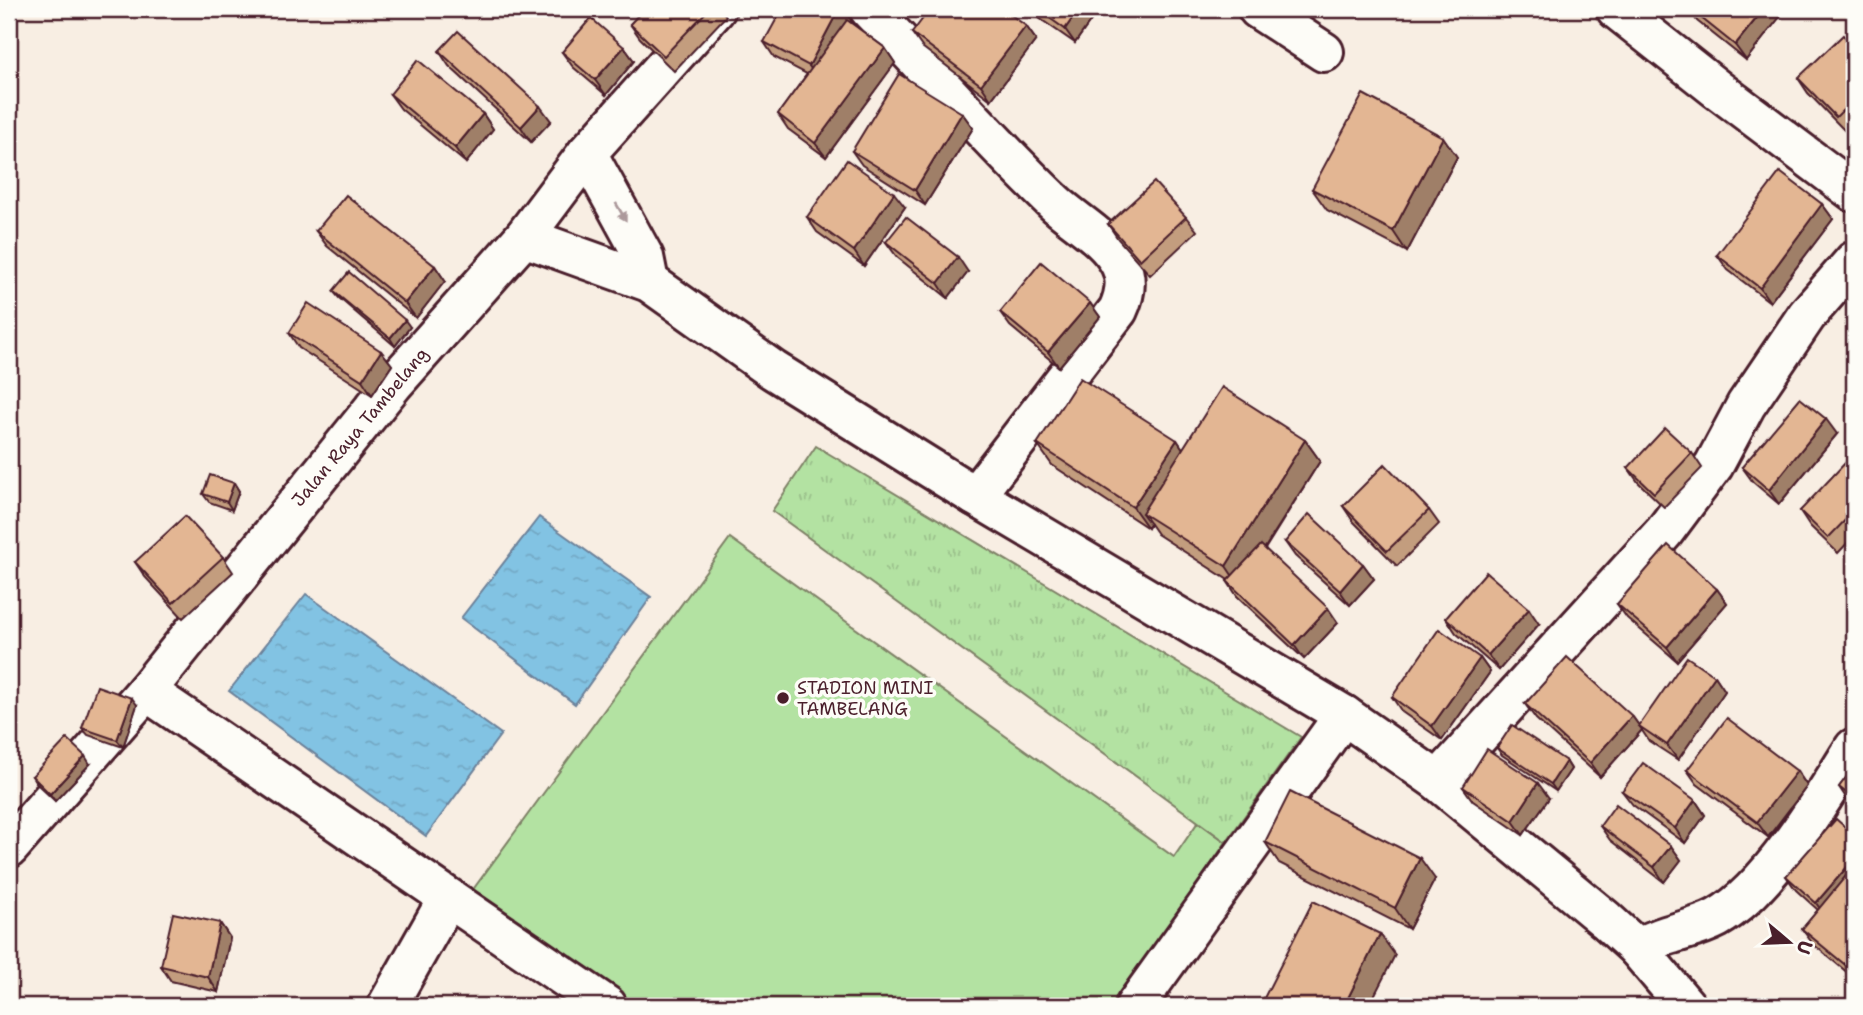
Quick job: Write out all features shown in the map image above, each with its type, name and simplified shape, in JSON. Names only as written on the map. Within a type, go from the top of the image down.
[{"type":"street","name":"Jalan Raya Tambelang","points":[[9,848],[146,691],[394,383],[524,237],[587,153],[716,9]]},
{"type":"street","points":[[869,9],[1054,202],[1111,250],[1121,265],[1125,280],[1118,310],[975,496]]},
{"type":"street","points":[[1258,9],[1324,52]]},
{"type":"street","points":[[1616,9],[1854,192]]},
{"type":"street","points":[[587,153],[644,257],[649,282]]},
{"type":"street","points":[[524,237],[649,282],[773,370],[975,496],[1344,715],[1438,781],[1637,948],[1686,1006]]},
{"type":"street","points":[[1438,781],[1664,532],[1714,465],[1746,405],[1807,315],[1854,261]]},
{"type":"street","points":[[146,691],[607,1006]]},
{"type":"street","points":[[1135,1006],[1344,715]]},
{"type":"street","points":[[1637,948],[1670,934],[1702,926],[1739,903],[1810,818],[1854,748]]},
{"type":"street","points":[[387,1006],[448,898]]},
{"type":"green space","points":[[816,446],[1301,737],[1226,842],[772,511]]},
{"type":"green space","name":"STADION MINI TAMBELANG","points":[[730,538],[1174,857],[1198,822],[1226,842],[1114,1006],[631,1006],[469,895]]},
{"type":"water","points":[[539,517],[651,597],[575,704],[461,618]]},
{"type":"water","points":[[306,594],[501,734],[426,836],[229,691]]},
{"type":"building","points":[[644,9],[709,9],[664,56],[630,24]]},
{"type":"building","points":[[782,9],[839,9],[809,66],[764,42]]},
{"type":"building","points":[[930,9],[1003,9],[1026,26],[981,85],[912,33]]},
{"type":"building","points":[[1037,9],[1079,9],[1065,29]]},
{"type":"building","points":[[1690,9],[1764,9],[1735,45]]},
{"type":"building","points":[[591,18],[624,47],[595,80],[562,52]]},
{"type":"building","points":[[847,20],[885,48],[815,143],[778,114]]},
{"type":"building","points":[[458,31],[540,106],[521,127],[439,51]]},
{"type":"building","points":[[1843,35],[1854,46],[1854,99],[1836,117],[1798,78]]},
{"type":"building","points":[[418,60],[483,114],[455,148],[390,94]]},
{"type":"building","points":[[899,74],[962,113],[915,190],[852,151]]},
{"type":"building","points":[[1363,94],[1443,137],[1393,231],[1312,189]]},
{"type":"building","points":[[847,160],[894,193],[854,251],[807,217]]},
{"type":"building","points":[[1780,172],[1822,204],[1760,288],[1717,255]]},
{"type":"building","points":[[1154,182],[1186,217],[1140,260],[1108,224]]},
{"type":"building","points":[[346,195],[435,266],[405,303],[316,231]]},
{"type":"building","points":[[906,217],[958,257],[938,283],[886,242]]},
{"type":"building","points":[[1041,262],[1090,303],[1048,352],[1000,312]]},
{"type":"building","points":[[349,272],[405,320],[390,338],[333,291]]},
{"type":"building","points":[[308,303],[381,351],[362,380],[289,333]]},
{"type":"building","points":[[1080,378],[1177,440],[1133,507],[1037,444]]},
{"type":"building","points":[[1222,387],[1305,440],[1226,566],[1142,513]]},
{"type":"building","points":[[1800,398],[1826,419],[1769,490],[1742,467]]},
{"type":"building","points":[[1665,428],[1692,453],[1654,493],[1628,468]]},
{"type":"building","points":[[1847,461],[1854,468],[1854,511],[1828,538],[1800,511]]},
{"type":"building","points":[[1385,464],[1429,510],[1387,551],[1343,506]]},
{"type":"building","points":[[210,475],[234,483],[227,502],[203,494]]},
{"type":"building","points":[[1309,514],[1363,564],[1340,591],[1285,542]]},
{"type":"building","points":[[185,516],[223,557],[173,603],[135,562]]},
{"type":"building","points":[[1261,545],[1328,608],[1294,645],[1227,581]]},
{"type":"building","points":[[1668,545],[1717,589],[1667,647],[1617,604]]},
{"type":"building","points":[[1486,572],[1529,609],[1488,655],[1446,618]]},
{"type":"building","points":[[1439,629],[1480,658],[1432,726],[1392,697]]},
{"type":"building","points":[[1567,657],[1632,716],[1590,763],[1525,704]]},
{"type":"building","points":[[1687,657],[1715,676],[1667,745],[1639,726]]},
{"type":"building","points":[[97,686],[132,698],[117,740],[82,728]]},
{"type":"building","points":[[1727,718],[1797,771],[1757,822],[1687,770]]},
{"type":"building","points":[[1512,725],[1566,761],[1551,784],[1497,748]]},
{"type":"building","points":[[67,739],[85,756],[50,794],[32,776]]},
{"type":"building","points":[[1487,749],[1538,783],[1513,821],[1463,787]]},
{"type":"building","points":[[1643,763],[1695,800],[1675,828],[1622,791]]},
{"type":"building","points":[[1854,767],[1854,799],[1839,787]]},
{"type":"building","points":[[1290,792],[1420,858],[1395,908],[1265,842]]},
{"type":"building","points":[[1616,804],[1671,846],[1654,867],[1600,826]]},
{"type":"building","points":[[1836,819],[1854,835],[1854,859],[1816,903],[1786,876]]},
{"type":"building","points":[[1854,866],[1854,961],[1849,968],[1802,929]]},
{"type":"building","points":[[1313,901],[1380,934],[1344,1006],[1260,1006]]},
{"type":"building","points":[[173,913],[220,923],[208,977],[161,966]]},
{"type":"place","name":"STADION MINI TAMBELANG","points":[[783,698]]}]
